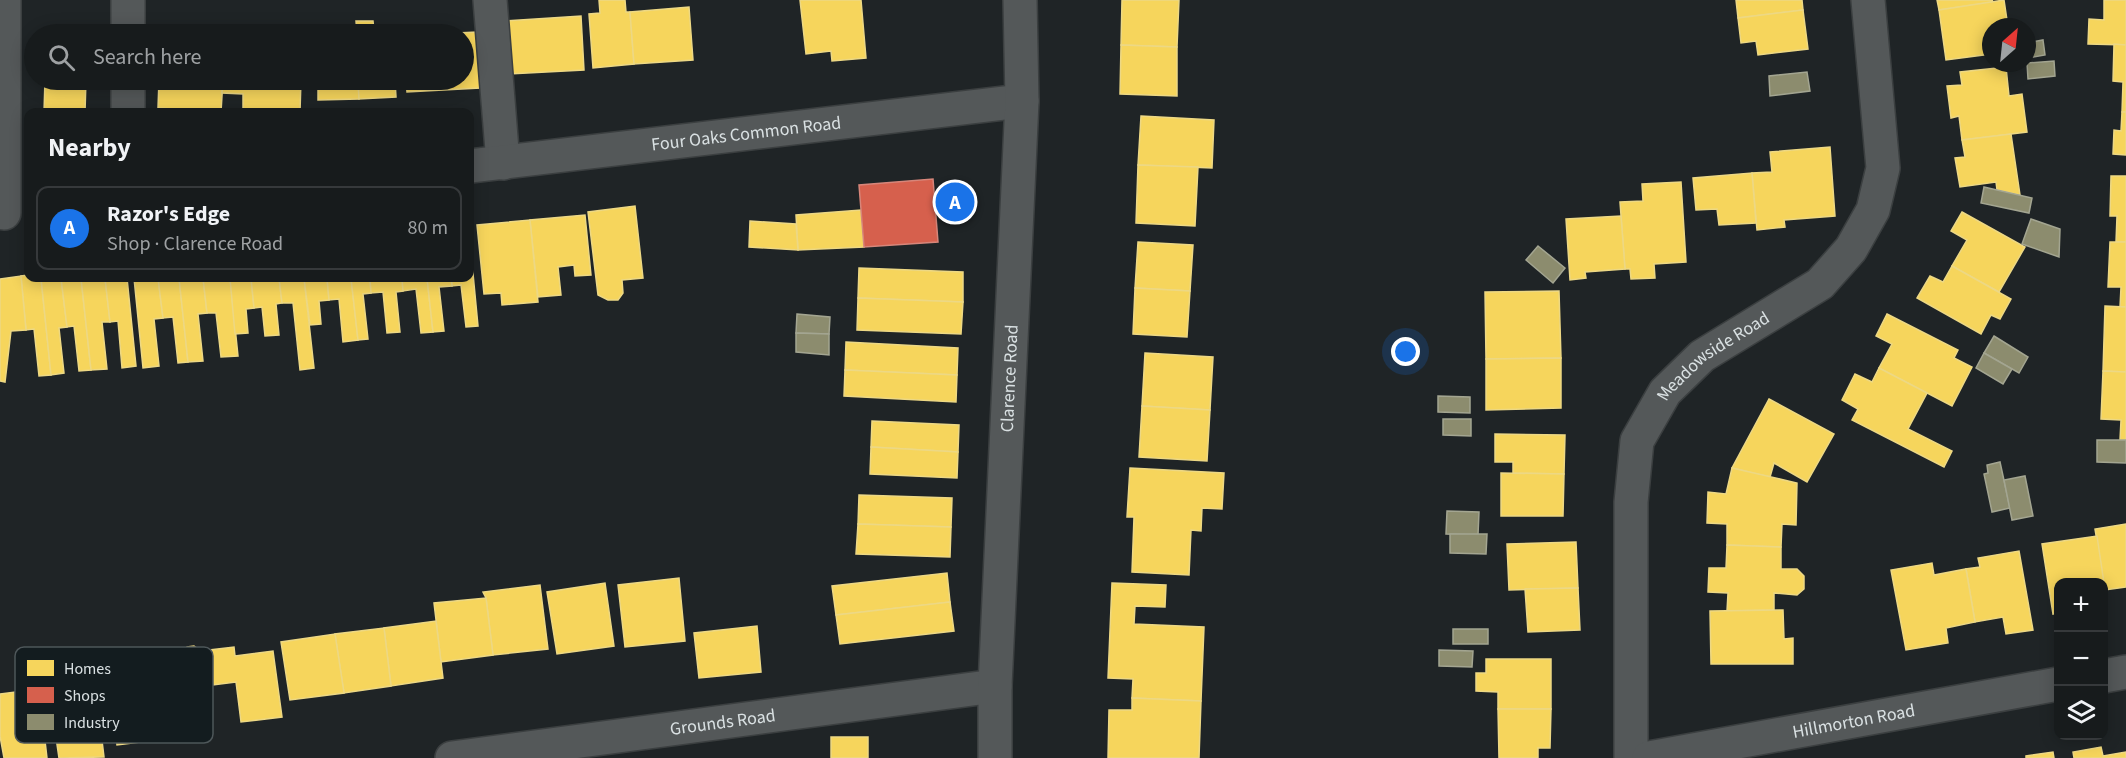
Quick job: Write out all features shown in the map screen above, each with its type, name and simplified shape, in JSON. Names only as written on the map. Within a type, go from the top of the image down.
[{"type":"street","points":[[3,0],[11,212]]},
{"type":"street","points":[[128,0],[128,24]]},
{"type":"street","points":[[490,0],[504,163]]},
{"type":"street","name":"Clarence Road","points":[[995,758],[995,686],[1022,101],[1020,0]]},
{"type":"street","name":"Meadowside Road","points":[[1631,758],[1631,502],[1636,441],[1665,392],[1702,356],[1820,284],[1851,249],[1873,210],[1883,168],[1868,0]]},
{"type":"street","points":[[128,90],[128,108]]},
{"type":"street","name":"Four Oaks Common Road","points":[[474,166],[1022,101]]},
{"type":"street","points":[[2108,675],[2126,672]]},
{"type":"street","name":"Hillmorton Road","points":[[1649,758],[2054,685]]},
{"type":"street","name":"Grounds Road","points":[[452,758],[995,686]]},
{"type":"building: Homes","points":[[599,0],[625,0],[626,12],[630,12],[634,64],[593,68],[589,14],[600,13]]},
{"type":"building: Homes","points":[[800,0],[861,0],[866,58],[832,61],[831,51],[806,54]]},
{"type":"building: Homes","points":[[1122,0],[1179,0],[1177,47],[1121,45]]},
{"type":"building: Homes","points":[[1736,0],[1802,0],[1803,10],[1738,18]]},
{"type":"building: Homes","points":[[1937,0],[1992,0],[1993,2],[1939,10]]},
{"type":"building: Homes","points":[[2004,0],[2007,18],[1982,18],[1982,55],[1946,60],[1939,10]]},
{"type":"building: Homes","points":[[2104,0],[2126,0],[2126,45],[2088,44],[2089,19],[2104,20]]},
{"type":"building: Homes","points":[[689,7],[693,60],[634,64],[630,12]]},
{"type":"building: Homes","points":[[1803,10],[1808,49],[1758,55],[1756,41],[1741,43],[1738,18]]},
{"type":"building: Homes","points":[[581,16],[584,70],[509,74],[506,21]]},
{"type":"building: Homes","points":[[356,21],[373,21],[373,24],[356,24]]},
{"type":"building: Homes","points":[[474,32],[477,32],[480,88],[474,88]]},
{"type":"building: Homes","points":[[2114,44],[2126,45],[2126,112],[2122,112],[2123,82],[2113,81]]},
{"type":"building: Homes","points":[[1121,45],[1177,47],[1177,96],[1120,94]]},
{"type":"building: Homes","points":[[1982,70],[1982,72],[2007,72],[2009,96],[2022,94],[2027,132],[1962,140],[1959,116],[1951,118],[1947,86],[1962,85],[1960,72]]},
{"type":"building: Homes","points":[[45,90],[86,90],[85,108],[44,108]]},
{"type":"building: Homes","points":[[159,90],[222,90],[221,108],[158,108]]},
{"type":"building: Homes","points":[[222,90],[301,90],[300,108],[243,108],[243,94],[222,93]]},
{"type":"building: Homes","points":[[318,90],[359,90],[359,99],[318,100]]},
{"type":"building: Homes","points":[[359,90],[396,90],[396,97],[359,99]]},
{"type":"building: Homes","points":[[407,90],[444,90],[407,92]]},
{"type":"building: Homes","points":[[2122,112],[2126,112],[2126,155],[2113,154],[2114,130],[2121,131]]},
{"type":"building: Homes","points":[[1141,116],[1214,120],[1212,168],[1138,165]]},
{"type":"building: Homes","points":[[2011,134],[2020,195],[1997,190],[1996,182],[1960,187],[1955,158],[1965,157],[1962,140]]},
{"type":"building: Homes","points":[[1830,147],[1835,216],[1784,220],[1785,227],[1757,230],[1752,173],[1772,172],[1770,152]]},
{"type":"building: Homes","points":[[1138,165],[1198,167],[1195,226],[1136,223]]},
{"type":"building: Homes","points":[[1752,173],[1756,223],[1719,225],[1717,209],[1696,210],[1693,178]]},
{"type":"building: Homes","points":[[2111,176],[2126,176],[2126,242],[2116,242],[2117,216],[2110,216]]},
{"type":"building: Homes","points":[[1681,182],[1686,262],[1654,264],[1655,278],[1631,279],[1630,269],[1625,269],[1620,202],[1643,201],[1642,184]]},
{"type":"building: Homes","points":[[635,206],[643,278],[622,280],[623,293],[618,300],[608,300],[598,295],[588,212]]},
{"type":"building: Homes","points":[[861,210],[864,247],[798,250],[796,215]]},
{"type":"building: Homes","points":[[1962,212],[2025,247],[1999,292],[1952,266],[1967,240],[1951,231]]},
{"type":"building: Homes","points":[[585,215],[591,275],[575,276],[574,265],[558,267],[561,295],[538,297],[530,220]]},
{"type":"building: Homes","points":[[1621,216],[1625,269],[1585,272],[1586,278],[1570,280],[1566,219]]},
{"type":"building: Homes","points":[[530,220],[538,302],[502,305],[501,293],[484,294],[477,225]]},
{"type":"building: Homes","points":[[750,221],[796,224],[798,250],[749,247]]},
{"type":"building: Homes","points":[[1138,242],[1193,245],[1190,291],[1135,288]]},
{"type":"building: Homes","points":[[2110,242],[2126,242],[2126,307],[2120,307],[2121,287],[2108,287]]},
{"type":"building: Homes","points":[[1952,266],[2011,299],[2000,319],[1991,315],[1981,334],[1917,298],[1930,276],[1943,282]]},
{"type":"building: Homes","points":[[859,268],[963,272],[963,302],[858,298]]},
{"type":"building: Homes","points":[[21,276],[24,276],[24,282],[41,282],[51,375],[39,376],[34,329],[26,330]]},
{"type":"building: Homes","points":[[21,276],[26,330],[11,331],[5,382],[0,381],[0,279]]},
{"type":"building: Homes","points":[[41,282],[61,282],[67,327],[59,328],[64,373],[51,375]]},
{"type":"building: Homes","points":[[61,282],[81,282],[91,370],[79,371],[74,326],[67,327]]},
{"type":"building: Homes","points":[[81,282],[105,282],[110,322],[102,322],[107,369],[91,370]]},
{"type":"building: Homes","points":[[105,282],[127,282],[136,366],[122,368],[118,321],[110,322]]},
{"type":"building: Homes","points":[[134,282],[158,282],[163,318],[154,319],[159,366],[143,368]]},
{"type":"building: Homes","points":[[158,282],[179,282],[188,362],[178,363],[173,317],[163,318]]},
{"type":"building: Homes","points":[[179,282],[203,282],[207,313],[198,314],[203,361],[188,362]]},
{"type":"building: Homes","points":[[203,282],[230,282],[238,356],[221,357],[216,313],[207,313]]},
{"type":"building: Homes","points":[[230,282],[251,282],[254,308],[246,309],[248,333],[235,334]]},
{"type":"building: Homes","points":[[251,282],[279,282],[282,303],[276,304],[279,335],[265,336],[262,307],[254,308]]},
{"type":"building: Homes","points":[[279,282],[304,282],[314,368],[300,370],[293,303],[282,303]]},
{"type":"building: Homes","points":[[305,282],[327,282],[329,300],[319,301],[321,324],[310,325]]},
{"type":"building: Homes","points":[[327,282],[351,282],[358,340],[343,342],[339,299],[329,300]]},
{"type":"building: Homes","points":[[351,282],[370,282],[371,293],[363,294],[368,339],[358,340]]},
{"type":"building: Homes","points":[[370,282],[402,282],[403,291],[396,292],[400,332],[387,333],[383,292],[371,293]]},
{"type":"building: Homes","points":[[402,282],[427,282],[433,332],[421,333],[416,289],[403,291]]},
{"type":"building: Homes","points":[[427,282],[452,282],[452,286],[439,287],[444,331],[433,332]]},
{"type":"building: Homes","points":[[452,282],[474,282],[478,326],[466,327],[461,285],[452,286]]},
{"type":"building: Homes","points":[[1135,288],[1190,291],[1187,337],[1133,334]]},
{"type":"building: Homes","points":[[1559,291],[1561,358],[1486,359],[1485,292]]},
{"type":"building: Homes","points":[[858,298],[963,302],[961,334],[857,330]]},
{"type":"building: Homes","points":[[2105,306],[2126,307],[2126,372],[2103,371]]},
{"type":"building: Homes","points":[[1887,314],[1958,350],[1954,358],[1972,367],[1952,406],[1879,368],[1892,344],[1876,336]]},
{"type":"building: Homes","points":[[846,342],[958,348],[957,375],[845,370]]},
{"type":"building: Homes","points":[[1145,353],[1213,357],[1210,410],[1142,406]]},
{"type":"building: Homes","points":[[1561,358],[1561,408],[1486,410],[1486,359]]},
{"type":"building: Homes","points":[[1879,368],[1927,393],[1908,429],[1952,451],[1944,467],[1852,420],[1858,409],[1842,400],[1855,374],[1872,382]]},
{"type":"building: Homes","points":[[845,370],[957,375],[956,402],[844,396]]},
{"type":"building: Homes","points":[[2103,371],[2126,372],[2126,440],[2120,440],[2121,420],[2101,419]]},
{"type":"building: Homes","points":[[1769,399],[1834,434],[1807,482],[1774,463],[1770,477],[1732,468]]},
{"type":"building: Homes","points":[[1142,406],[1210,410],[1207,461],[1139,457]]},
{"type":"building: Homes","points":[[872,421],[959,425],[958,452],[871,447]]},
{"type":"building: Homes","points":[[1495,434],[1565,435],[1564,474],[1513,473],[1513,462],[1495,462]]},
{"type":"building: Homes","points":[[871,447],[958,452],[957,478],[870,474]]},
{"type":"building: Homes","points":[[1130,468],[1224,473],[1222,509],[1202,508],[1201,531],[1191,530],[1189,575],[1132,572],[1134,517],[1127,517]]},
{"type":"building: Homes","points":[[1732,468],[1797,483],[1796,525],[1782,524],[1781,547],[1727,545],[1727,524],[1707,523],[1708,492],[1726,494]]},
{"type":"building: Homes","points":[[1501,473],[1564,474],[1563,516],[1501,516]]},
{"type":"building: Homes","points":[[859,495],[952,498],[951,527],[858,524]]},
{"type":"building: Homes","points":[[858,524],[951,527],[950,557],[856,554]]},
{"type":"building: Homes","points":[[2126,524],[2126,587],[2108,590],[2108,578],[2103,578],[2095,529]]},
{"type":"building: Homes","points":[[2097,536],[2103,578],[2054,578],[2053,614],[2042,544]]},
{"type":"building: Homes","points":[[1576,542],[1578,588],[1509,590],[1507,544]]},
{"type":"building: Homes","points":[[1727,545],[1781,547],[1781,569],[1797,569],[1804,576],[1804,589],[1797,595],[1774,593],[1774,610],[1727,611],[1728,593],[1708,592],[1709,568],[1726,568]]},
{"type":"building: Homes","points":[[2019,551],[2033,630],[2006,634],[2003,617],[1975,622],[1966,569],[1980,567],[1978,558]]},
{"type":"building: Homes","points":[[1932,563],[1934,575],[1966,569],[1975,622],[1946,628],[1948,643],[1906,650],[1891,570]]},
{"type":"building: Homes","points":[[947,573],[950,602],[836,615],[832,586]]},
{"type":"building: Homes","points":[[679,578],[685,641],[625,647],[618,585]]},
{"type":"building: Homes","points":[[605,583],[614,646],[557,654],[547,592]]},
{"type":"building: Homes","points":[[1112,583],[1166,585],[1165,607],[1135,606],[1134,624],[1204,627],[1201,701],[1132,698],[1133,679],[1108,678]]},
{"type":"building: Homes","points":[[540,585],[548,649],[493,655],[486,598],[483,592]]},
{"type":"building: Homes","points":[[1578,588],[1580,630],[1528,632],[1525,589]]},
{"type":"building: Homes","points":[[486,598],[493,655],[441,662],[434,603]]},
{"type":"building: Homes","points":[[950,602],[954,631],[840,644],[836,615]]},
{"type":"building: Homes","points":[[1783,610],[1784,639],[1793,638],[1793,664],[1711,664],[1710,611]]},
{"type":"building: Homes","points":[[436,621],[443,678],[391,686],[384,628]]},
{"type":"building: Homes","points":[[757,626],[761,672],[699,678],[694,633]]},
{"type":"building: Homes","points":[[384,628],[391,686],[344,693],[335,634]]},
{"type":"building: Homes","points":[[335,634],[344,693],[290,700],[281,642]]},
{"type":"building: Homes","points":[[234,647],[235,656],[273,651],[282,717],[241,722],[236,682],[213,685],[213,650]]},
{"type":"building: Homes","points":[[1486,659],[1551,659],[1551,709],[1498,709],[1498,692],[1476,691],[1476,673],[1486,673]]},
{"type":"building: Homes","points":[[15,692],[15,743],[45,743],[47,758],[4,758],[0,736],[0,694]]},
{"type":"building: Homes","points":[[1132,698],[1201,701],[1199,758],[1108,758],[1109,710],[1132,710]]},
{"type":"building: Homes","points":[[1498,709],[1551,709],[1550,748],[1538,748],[1538,758],[1499,758]]},
{"type":"building: Homes","points":[[831,737],[868,737],[868,758],[831,758]]},
{"type":"building: Homes","points":[[57,743],[102,743],[104,757],[59,758]]},
{"type":"building: Homes","points":[[2101,747],[2103,756],[2126,752],[2126,758],[2074,758],[2073,752]]},
{"type":"building: Homes","points":[[2053,752],[2054,758],[2026,758],[2026,756]]},
{"type":"building: Shops","points":[[933,179],[938,242],[864,247],[859,185]]},
{"type":"building: Industry","points":[[2043,40],[2045,55],[2036,56],[2036,41]]},
{"type":"building: Industry","points":[[2054,61],[2055,76],[2028,79],[2028,72],[2036,72],[2036,62]]},
{"type":"building: Industry","points":[[1807,72],[1810,91],[1770,96],[1769,76]]},
{"type":"building: Industry","points":[[1984,187],[2032,198],[2029,213],[1981,203]]},
{"type":"building: Industry","points":[[2031,219],[2060,229],[2059,257],[2022,244]]},
{"type":"building: Industry","points":[[1538,246],[1565,268],[1553,283],[1526,260]]},
{"type":"building: Industry","points":[[797,314],[830,317],[829,334],[796,333]]},
{"type":"building: Industry","points":[[796,333],[829,334],[829,355],[796,352]]},
{"type":"building: Industry","points":[[1994,336],[2028,357],[2019,373],[1984,353]]},
{"type":"building: Industry","points":[[1984,353],[2012,369],[2003,384],[1976,368]]},
{"type":"building: Industry","points":[[1438,396],[1470,397],[1470,413],[1438,412]]},
{"type":"building: Industry","points":[[1443,419],[1471,419],[1471,436],[1443,435]]},
{"type":"building: Industry","points":[[2097,440],[2126,440],[2126,463],[2097,462]]},
{"type":"building: Industry","points":[[2000,462],[2010,508],[1992,512],[1984,474],[1988,473],[1987,465]]},
{"type":"building: Industry","points":[[2025,476],[2033,516],[2012,520],[2004,480]]},
{"type":"building: Industry","points":[[1447,511],[1479,512],[1478,535],[1446,534]]},
{"type":"building: Industry","points":[[1450,534],[1487,534],[1486,554],[1450,553]]},
{"type":"building: Industry","points":[[1453,629],[1488,629],[1488,644],[1453,644]]},
{"type":"building: Industry","points":[[1439,650],[1473,651],[1472,667],[1439,666]]},
{"type":"place","name":"Razor's Edge","points":[[955,202]]}]
